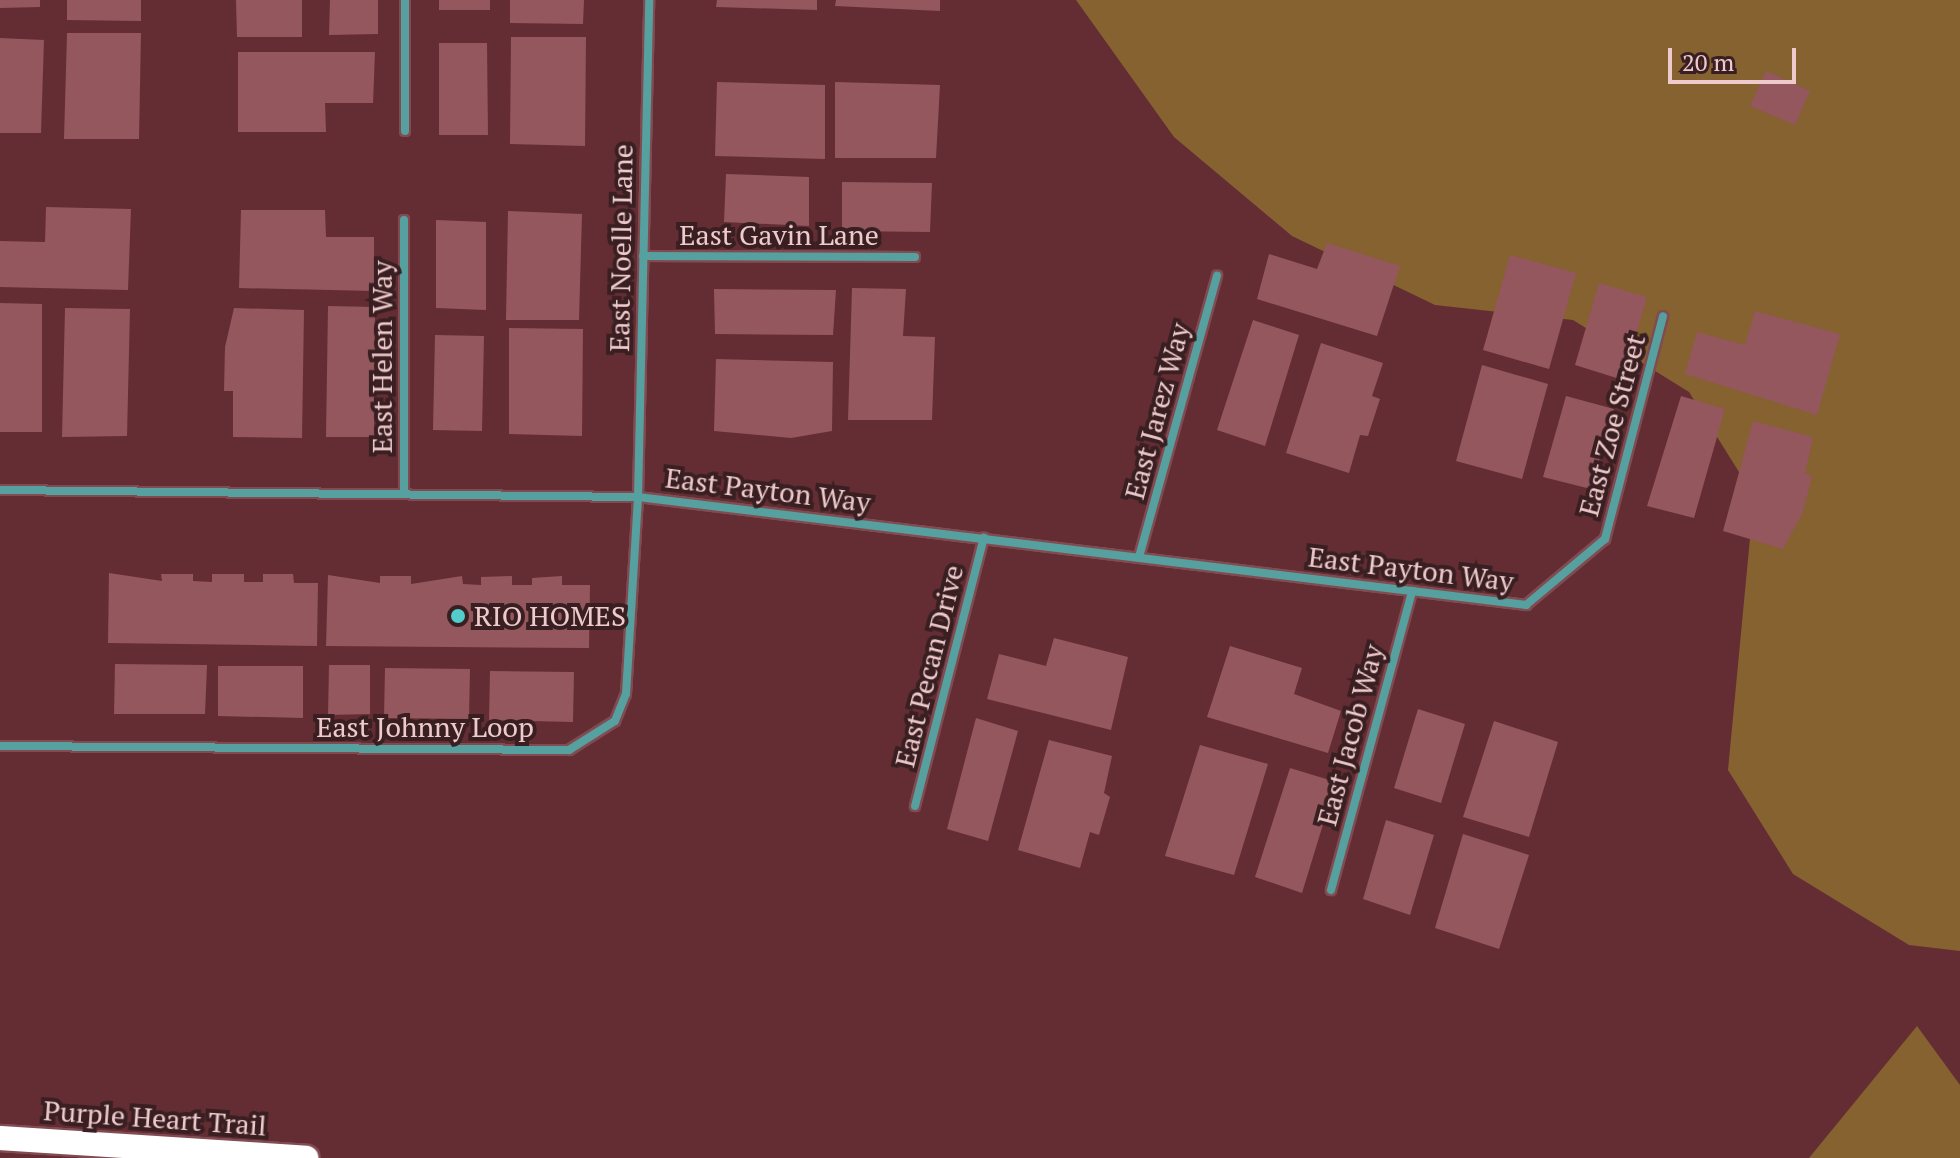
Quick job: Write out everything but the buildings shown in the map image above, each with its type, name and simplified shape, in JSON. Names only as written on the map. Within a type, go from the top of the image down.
[{"type":"highway","name":"Purple Heart Trail","points":[[0,1138],[306,1158]]},
{"type":"street","points":[[405,0],[405,131]]},
{"type":"street","name":"East Noelle Lane","points":[[638,497],[649,0]]},
{"type":"street","name":"East Helen Way","points":[[404,220],[404,494]]},
{"type":"street","name":"East Gavin Lane","points":[[643,256],[915,257]]},
{"type":"street","name":"East Jarez Way","points":[[1139,557],[1217,276]]},
{"type":"street","name":"East Zoe Street","points":[[1526,605],[1605,539],[1663,316]]},
{"type":"street","name":"East Payton Way","points":[[0,490],[638,497],[1526,605]]},
{"type":"street","name":"East Johnny Loop","points":[[0,746],[569,750],[615,721],[626,694],[638,497]]},
{"type":"street","name":"East Pecan Drive","points":[[915,806],[984,538]]},
{"type":"street","name":"East Jacob Way","points":[[1331,890],[1412,591]]},
{"type":"shaded area","points":[[1076,0],[1960,0],[1960,951],[1909,945],[1793,874],[1728,770],[1754,496],[1689,392],[1573,320],[1435,305],[1292,236],[1174,137]]},
{"type":"shaded area","points":[[1917,1026],[1960,1085],[1960,1158],[1809,1158]]},
{"type":"place","name":"RIO HOMES","points":[[458,616]]}]
